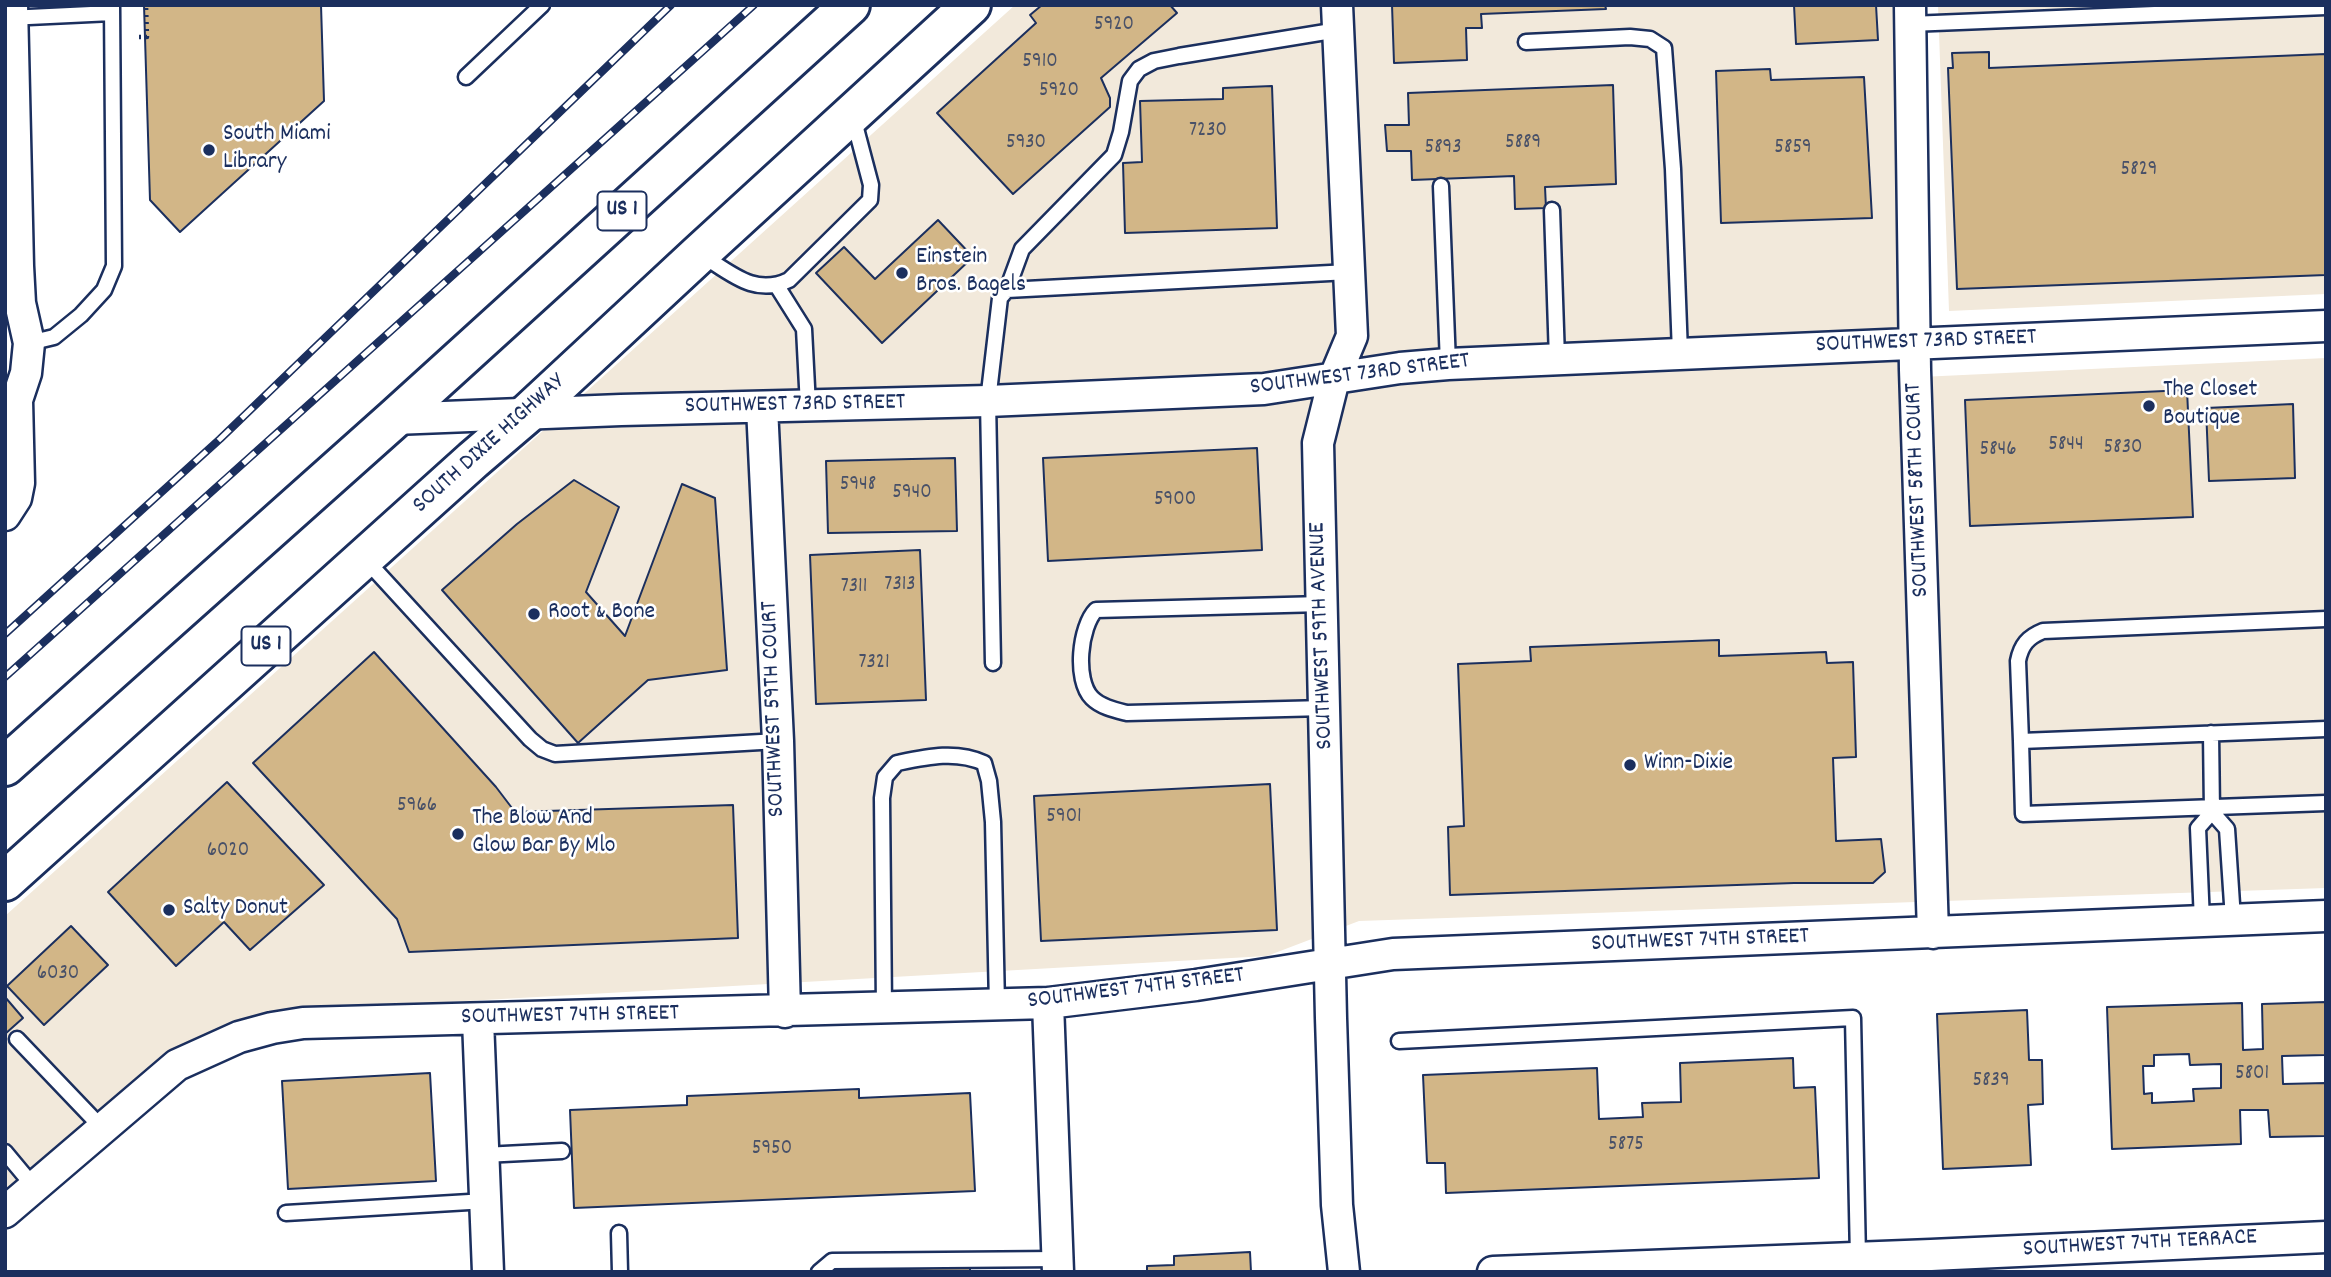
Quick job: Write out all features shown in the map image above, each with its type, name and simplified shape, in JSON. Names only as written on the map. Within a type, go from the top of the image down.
[{"type":"highway","name":"US 1","points":[[5,765],[394,419],[823,18],[850,5]]},
{"type":"highway","name":"SOUTH DIXIE HIGHWAY","points":[[5,881],[528,413],[971,5]]},
{"type":"street","points":[[5,516],[16,498],[19,483],[17,400],[26,373],[29,343],[20,303],[10,14]]},
{"type":"street","name":"SOUTHWEST 58TH COURT","points":[[1910,15],[1915,344],[1933,933]]},
{"type":"street","name":"SOUTHWEST 59TH AVENUE","points":[[1338,18],[1352,336],[1334,379],[1318,443],[1337,1205],[1344,1272]]},
{"type":"street","name":"SOUTHWEST 73RD STREET","points":[[394,419],[988,401],[1264,389],[1400,368],[1448,364],[2326,326]]},
{"type":"street","name":"SOUTHWEST 59TH COURT","points":[[762,407],[778,740],[785,1012]]},
{"type":"street","name":"SOUTHWEST 74TH STREET","points":[[5,1212],[177,1065],[239,1037],[303,1023],[1048,1003],[1235,980],[1330,962],[1407,954],[2326,916]]},
{"type":"street","points":[[1048,1003],[1058,1265]]},
{"type":"street","points":[[478,1020],[488,1272]]},
{"type":"street","name":"SOUTHWEST 74TH TERRACE","points":[[1493,1272],[1686,1268],[1858,1258],[1931,1264],[2326,1237]]},
{"type":"lane","points":[[466,77],[542,5]]},
{"type":"lane","points":[[1910,15],[2326,7]]},
{"type":"lane","points":[[10,14],[112,9],[114,266],[104,290],[81,315],[54,337],[29,343]]},
{"type":"lane","points":[[993,663],[988,401],[1000,298],[1007,290],[1022,249],[1114,155],[1130,81],[1139,69],[1154,61],[1338,18]]},
{"type":"lane","points":[[1526,42],[1630,37],[1650,39],[1664,48],[1673,169],[1680,353]]},
{"type":"lane","points":[[699,254],[753,286],[776,286],[789,279],[870,200],[869,170],[852,113]]},
{"type":"lane","points":[[1441,186],[1448,364]]},
{"type":"lane","points":[[1552,210],[1557,359]]},
{"type":"lane","points":[[1007,290],[1349,272]]},
{"type":"lane","points":[[776,286],[804,329],[808,406]]},
{"type":"lane","points":[[364,557],[542,749],[555,754],[778,740]]},
{"type":"lane","points":[[1322,604],[1096,610],[1088,617],[1081,670],[1083,682],[1091,697],[1108,708],[1127,713],[1325,708]]},
{"type":"lane","points":[[2326,619],[2043,631],[2027,640],[2020,650],[2018,661],[2023,814],[2326,803]]},
{"type":"lane","points":[[2021,741],[2326,729]]},
{"type":"lane","points":[[2211,733],[2212,809],[2227,829],[2234,919]]},
{"type":"lane","points":[[884,1008],[882,798],[885,777],[897,763],[948,755],[973,758],[984,763],[989,781],[993,822],[997,1005]]},
{"type":"lane","points":[[2202,921],[2198,828],[2212,809]]},
{"type":"lane","points":[[1399,1041],[1853,1018],[1858,1258]]},
{"type":"lane","points":[[17,1038],[103,1129]]},
{"type":"lane","points":[[484,1155],[562,1151]]},
{"type":"lane","points":[[5,1152],[35,1188]]},
{"type":"lane","points":[[286,1213],[486,1201]]},
{"type":"lane","points":[[619,1233],[620,1272]]},
{"type":"lane","points":[[819,1272],[832,1261],[1058,1265]]},
{"type":"path","points":[[138,37],[148,37],[146,5]]},
{"type":"shaded area","points":[[1015,5],[1893,5],[1899,378],[2326,358],[2326,888],[1359,921],[1267,956],[270,1012],[5,1192],[5,916]]},
{"type":"shaded area","points":[[1938,5],[2326,5],[2326,294],[1949,311]]},
{"type":"building","name":"South Miami Library","points":[[144,5],[321,5],[324,101],[180,232],[150,200]]},
{"type":"building","points":[[1042,5],[1170,5],[1177,13],[1101,78],[1110,98],[1110,107],[1013,194],[937,113],[1036,23],[1030,15]]},
{"type":"building","points":[[1392,5],[1605,5],[1606,9],[1481,14],[1482,28],[1466,28],[1467,60],[1394,63]]},
{"type":"building","points":[[1794,5],[1876,5],[1878,40],[1796,44]]},
{"type":"building","points":[[1989,52],[1989,68],[2326,54],[2326,275],[1957,289],[1948,68],[1953,68],[1952,53]]},
{"type":"building","points":[[1770,69],[1771,80],[1864,77],[1872,218],[1721,223],[1716,71]]},
{"type":"building","points":[[1613,85],[1616,184],[1545,187],[1546,208],[1515,209],[1514,176],[1412,180],[1411,151],[1387,151],[1385,125],[1409,125],[1408,93]]},
{"type":"building","points":[[1272,86],[1277,228],[1125,233],[1123,163],[1142,162],[1140,101],[1223,99],[1223,88]]},
{"type":"building","points":[[938,220],[973,257],[882,343],[816,273],[844,247],[875,279]]},
{"type":"building","points":[[2187,390],[2193,517],[1970,526],[1965,400]]},
{"type":"building","points":[[2293,404],[2295,478],[2209,481],[2206,408]]},
{"type":"building","points":[[1257,448],[1262,550],[1048,561],[1043,458]]},
{"type":"building","points":[[955,458],[957,531],[828,533],[826,461]]},
{"type":"building","name":"Root & Bone","points":[[574,480],[619,507],[586,592],[625,636],[682,484],[715,498],[727,670],[648,680],[578,743],[442,590],[517,524]]},
{"type":"building","points":[[920,550],[926,700],[816,704],[810,555]]},
{"type":"building","points":[[1719,640],[1719,656],[1826,652],[1827,663],[1853,662],[1856,757],[1833,758],[1836,841],[1881,839],[1885,872],[1873,883],[1794,883],[1450,895],[1448,827],[1464,826],[1458,664],[1531,661],[1530,647]]},
{"type":"building","points":[[374,652],[496,787],[515,812],[733,805],[738,938],[409,952],[397,919],[253,763]]},
{"type":"building","points":[[227,782],[324,885],[250,950],[224,922],[176,966],[108,892]]},
{"type":"building","points":[[1270,784],[1277,930],[1041,941],[1034,796]]},
{"type":"building","points":[[71,926],[108,965],[44,1025],[7,986]]},
{"type":"building","points":[[5,997],[23,1018],[5,1034]]},
{"type":"building","points":[[2326,1002],[2326,1055],[2282,1056],[2283,1084],[2326,1083],[2326,1136],[2270,1137],[2268,1110],[2240,1110],[2241,1144],[2112,1149],[2107,1007],[2242,1003],[2243,1050],[2263,1049],[2262,1004]],"holes":[[[2189,1054],[2190,1065],[2221,1064],[2221,1088],[2193,1089],[2194,1101],[2152,1103],[2152,1093],[2144,1094],[2143,1066],[2154,1066],[2154,1055]]]},
{"type":"building","points":[[2027,1010],[2029,1060],[2042,1060],[2043,1104],[2028,1105],[2031,1165],[1943,1169],[1937,1014]]},
{"type":"building","points":[[1793,1058],[1794,1088],[1815,1087],[1819,1178],[1446,1193],[1445,1163],[1427,1163],[1423,1075],[1597,1068],[1599,1119],[1643,1117],[1642,1103],[1681,1102],[1680,1063]]},
{"type":"building","points":[[430,1073],[436,1181],[288,1189],[282,1081]]},
{"type":"building","points":[[859,1089],[859,1098],[970,1093],[975,1191],[574,1208],[570,1110],[687,1105],[687,1096]]},
{"type":"building","points":[[1250,1252],[1251,1272],[1147,1272],[1147,1266],[1174,1265],[1174,1256]]},
{"type":"building","points":[[970,1267],[970,1272],[861,1272],[861,1270]]},
{"type":"railway","points":[[5,634],[220,439],[671,5]]},
{"type":"railway","points":[[5,677],[754,5]]},
{"type":"place","name":"South Miami Library","points":[[209,150]]},
{"type":"place","name":"Einstein Bros. Bagels","points":[[902,273]]},
{"type":"place","name":"The Closet Boutique","points":[[2149,406]]},
{"type":"place","name":"Root & Bone","points":[[534,614]]},
{"type":"place","name":"Winn-Dixie","points":[[1630,765]]},
{"type":"place","name":"The Blow And Glow Bar By Mlo","points":[[458,834]]},
{"type":"place","name":"Salty Donut","points":[[169,910]]}]
